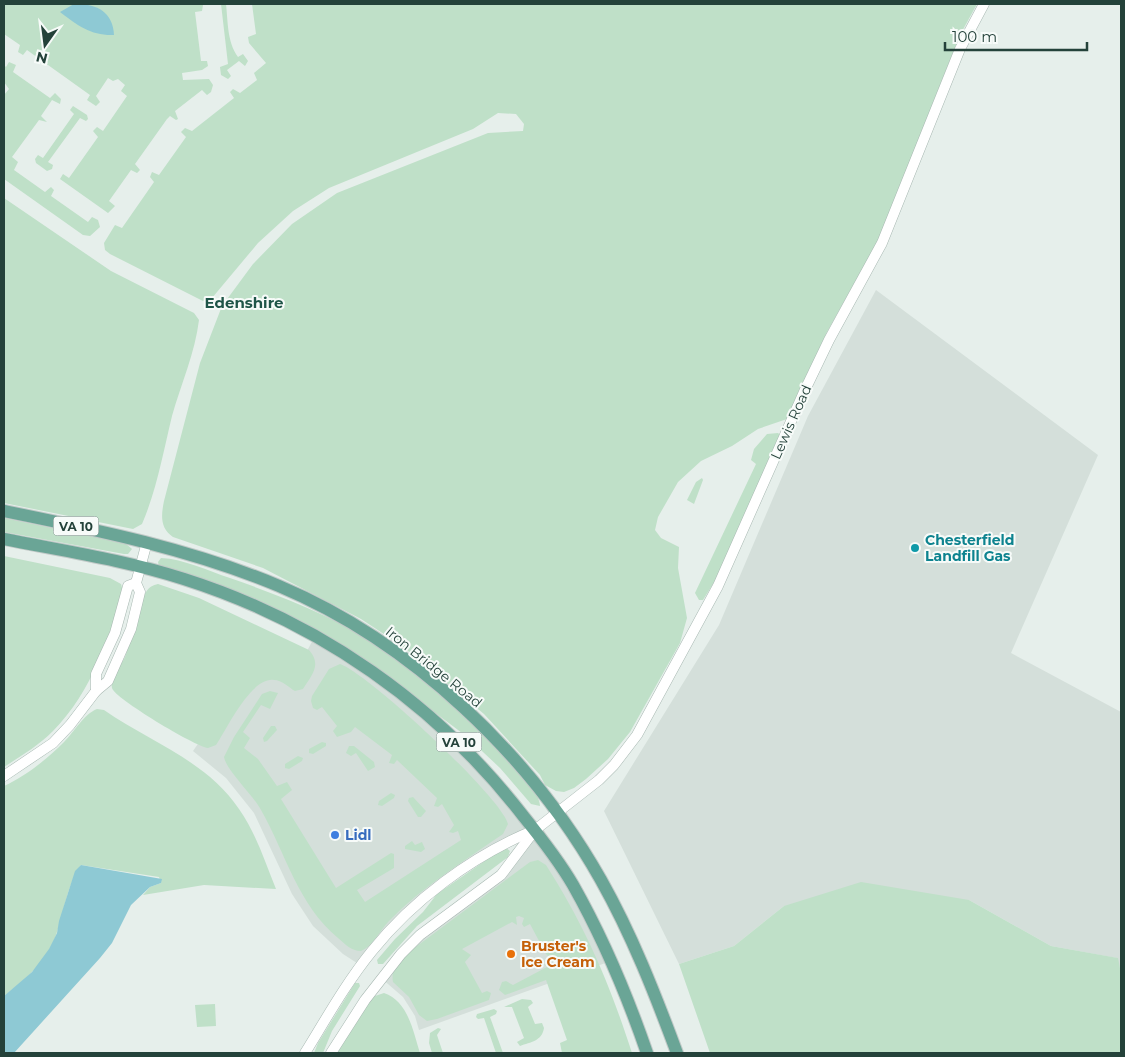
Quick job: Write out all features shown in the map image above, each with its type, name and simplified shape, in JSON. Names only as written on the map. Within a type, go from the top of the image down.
[{"type":"main road","name":"Iron Bridge Road","points":[[4,511],[147,542],[196,556],[280,586],[375,638],[423,674],[481,725],[528,775],[557,813],[601,880],[619,915],[641,961],[677,1053]]},
{"type":"main road","name":"VA 10","points":[[4,539],[140,566],[223,592],[262,609],[328,643],[363,664],[421,708],[451,735],[490,775],[535,830],[571,883],[611,961],[647,1053]]},
{"type":"street","name":"Lewis Road","points":[[535,830],[599,780],[625,752],[637,734],[718,586],[804,392],[829,340],[882,243],[956,58],[984,4]]},
{"type":"street","points":[[4,776],[53,743],[70,725],[96,691],[108,681],[131,628],[140,592],[136,583],[147,542]]},
{"type":"street","points":[[305,1053],[360,966],[387,934],[434,891],[488,852],[535,830]]},
{"type":"street","points":[[331,1053],[365,1000],[401,954],[420,935],[501,875],[535,830]]},
{"type":"shaded area","points":[[876,290],[1098,455],[1011,653],[1121,712],[1121,973],[1117,958],[1051,946],[969,900],[784,906],[734,946],[679,964],[604,811],[719,625],[808,416]]},
{"type":"shaded area","points":[[315,636],[421,709],[534,830],[432,891],[360,965],[343,954],[313,926],[292,894],[254,813],[226,778],[193,751],[249,670],[299,666]]},
{"type":"shaded area","points":[[535,831],[611,961],[419,1030],[415,1016],[403,997],[381,978],[401,954],[492,883]]},
{"type":"green space","points":[[4,4],[203,5],[202,11],[195,12],[201,61],[207,61],[208,66],[202,70],[182,73],[183,80],[209,79],[213,85],[211,92],[207,95],[202,90],[175,111],[178,119],[176,120],[170,116],[167,119],[135,164],[140,170],[137,173],[131,170],[109,201],[115,206],[108,213],[60,179],[63,174],[69,178],[98,137],[93,131],[97,127],[103,131],[127,96],[121,91],[125,85],[118,79],[113,81],[108,78],[96,96],[100,102],[96,106],[87,100],[90,95],[27,50],[23,55],[18,52],[20,45],[4,34]]},
{"type":"green space","points":[[221,4],[226,4],[229,31],[234,51],[238,57],[243,54],[248,61],[245,66],[239,61],[227,70],[231,76],[228,79],[221,75],[220,67],[228,64]]},
{"type":"green space","points":[[252,4],[977,4],[960,35],[878,241],[827,332],[787,419],[758,429],[732,446],[701,461],[678,482],[658,517],[655,530],[661,538],[679,547],[678,568],[687,618],[680,643],[630,732],[608,759],[574,788],[564,792],[556,791],[545,785],[540,775],[484,714],[402,646],[361,619],[263,568],[173,537],[164,526],[162,512],[164,501],[200,363],[222,306],[253,264],[292,224],[337,193],[488,133],[523,131],[524,124],[516,114],[498,113],[473,129],[329,188],[293,211],[258,243],[212,298],[203,301],[110,254],[105,250],[104,243],[115,225],[122,228],[154,182],[150,177],[152,172],[159,175],[186,137],[181,132],[185,128],[192,131],[234,98],[230,92],[233,89],[240,93],[257,80],[254,73],[266,63],[249,43],[248,37],[256,34]]},
{"type":"green space","points":[[9,62],[16,65],[13,72],[50,98],[55,93],[61,99],[60,104],[52,100],[41,116],[47,122],[39,120],[12,157],[18,162],[14,170],[45,192],[51,187],[54,190],[51,196],[88,222],[92,217],[98,220],[100,227],[90,236],[83,235],[4,179],[4,95],[9,89],[4,82],[4,65],[6,67]]},
{"type":"green space","points":[[73,106],[87,115],[88,119],[86,121],[80,118],[48,162],[53,165],[52,169],[47,171],[36,163],[35,159],[38,155],[43,158],[74,114],[70,110]]},
{"type":"green space","points":[[4,198],[111,271],[194,313],[199,320],[194,344],[172,416],[152,498],[142,524],[133,529],[4,503]]},
{"type":"green space","points":[[778,433],[780,435],[716,579],[703,600],[699,600],[695,593],[756,464],[751,460],[754,449],[767,434]]},
{"type":"green space","points":[[702,478],[703,480],[694,504],[687,500],[696,482]]},
{"type":"green space","points":[[4,518],[125,543],[132,549],[128,554],[124,554],[4,532]]},
{"type":"green space","points":[[4,556],[110,578],[121,584],[123,591],[128,586],[98,663],[67,716],[47,736],[4,767]]},
{"type":"green space","points":[[161,558],[196,566],[289,600],[325,616],[374,644],[424,682],[471,723],[528,784],[537,795],[540,806],[531,804],[500,768],[466,736],[369,663],[159,567],[158,562]]},
{"type":"green space","points":[[158,584],[199,598],[309,650],[315,660],[315,665],[303,689],[295,691],[277,680],[265,681],[257,686],[241,705],[216,745],[208,748],[188,740],[126,701],[112,688],[113,680],[125,657],[143,598],[148,589]]},
{"type":"green space","points":[[340,664],[378,690],[433,738],[483,789],[500,810],[508,824],[503,834],[415,897],[389,921],[373,942],[361,951],[354,950],[346,945],[324,925],[313,910],[294,878],[261,810],[230,769],[224,757],[234,737],[262,694],[270,691],[278,693],[270,709],[261,705],[243,732],[250,738],[244,748],[258,759],[277,786],[287,782],[292,790],[281,799],[336,888],[391,853],[394,854],[394,868],[357,890],[365,902],[461,840],[458,831],[449,832],[454,825],[442,804],[438,807],[434,806],[437,798],[397,760],[394,764],[389,763],[392,755],[355,727],[351,732],[337,737],[333,731],[337,726],[322,707],[317,710],[313,708],[312,696],[329,669]]},
{"type":"green space","points":[[97,709],[104,710],[177,754],[211,778],[226,792],[250,828],[276,889],[204,885],[143,895],[150,887],[161,883],[159,877],[81,865],[72,881],[56,935],[47,953],[27,977],[4,996],[4,786],[43,761],[64,742],[92,711]]},
{"type":"green space","points":[[271,726],[275,726],[277,730],[264,742],[263,738]]},
{"type":"green space","points":[[322,742],[326,743],[326,746],[313,754],[309,753],[309,749]]},
{"type":"green space","points":[[349,746],[354,746],[374,762],[375,767],[368,771],[356,753],[351,756],[346,753]]},
{"type":"green space","points":[[298,756],[303,758],[302,761],[289,769],[285,768],[285,764]]},
{"type":"green space","points":[[391,793],[395,795],[394,798],[382,806],[378,805],[379,801]]},
{"type":"green space","points":[[413,797],[426,811],[421,817],[418,817],[408,801],[409,798]]},
{"type":"green space","points":[[412,841],[415,845],[422,842],[425,849],[421,852],[405,849],[405,846]]},
{"type":"green space","points":[[505,847],[510,851],[508,857],[417,926],[383,964],[378,964],[377,960],[395,939],[423,912],[437,894]]},
{"type":"green space","points":[[538,860],[546,865],[585,933],[605,979],[632,1053],[562,1053],[560,1043],[567,1040],[546,980],[505,995],[499,990],[502,982],[506,981],[513,985],[547,967],[544,964],[552,965],[554,962],[546,954],[530,924],[524,927],[522,924],[524,918],[519,916],[516,917],[517,925],[512,922],[462,949],[471,955],[465,962],[482,993],[487,991],[491,993],[489,1000],[427,1021],[419,1015],[409,997],[393,982],[393,972],[401,959],[530,862]]},
{"type":"green space","points":[[861,882],[969,900],[1051,946],[1118,958],[1121,973],[1121,1053],[710,1053],[679,964],[734,946],[784,906]]},
{"type":"green space","points":[[355,983],[359,983],[360,986],[332,1031],[323,1053],[314,1053],[318,1043]]},
{"type":"green space","points":[[384,993],[392,997],[404,1010],[412,1026],[420,1053],[337,1053],[372,997]]},
{"type":"green space","points":[[522,999],[531,1000],[533,1003],[528,1007],[535,1024],[542,1023],[544,1028],[541,1036],[532,1042],[520,1046],[517,1042],[524,1038],[512,1007],[504,1007]]},
{"type":"green space","points":[[215,1004],[216,1026],[197,1027],[195,1005]]},
{"type":"green space","points":[[494,1009],[497,1011],[496,1014],[490,1017],[503,1053],[496,1053],[484,1018],[478,1019],[476,1017],[477,1014]]},
{"type":"green space","points":[[438,1028],[441,1029],[437,1035],[443,1053],[432,1053],[429,1043],[430,1033]]},
{"type":"water","points":[[74,4],[89,5],[102,10],[110,20],[114,35],[92,32],[73,22],[60,12]]},
{"type":"water","points":[[81,865],[162,879],[161,883],[150,887],[131,905],[112,943],[14,1053],[4,1053],[4,996],[32,972],[49,949],[57,933],[75,871]]},
{"type":"place","name":"Chesterfield Landfill Gas","points":[[915,548]]},
{"type":"place","name":"Lidl","points":[[335,835]]},
{"type":"place","name":"Bruster's Ice Cream","points":[[511,954]]},
{"type":"district","name":"Edenshire","points":[[244,302]]}]
